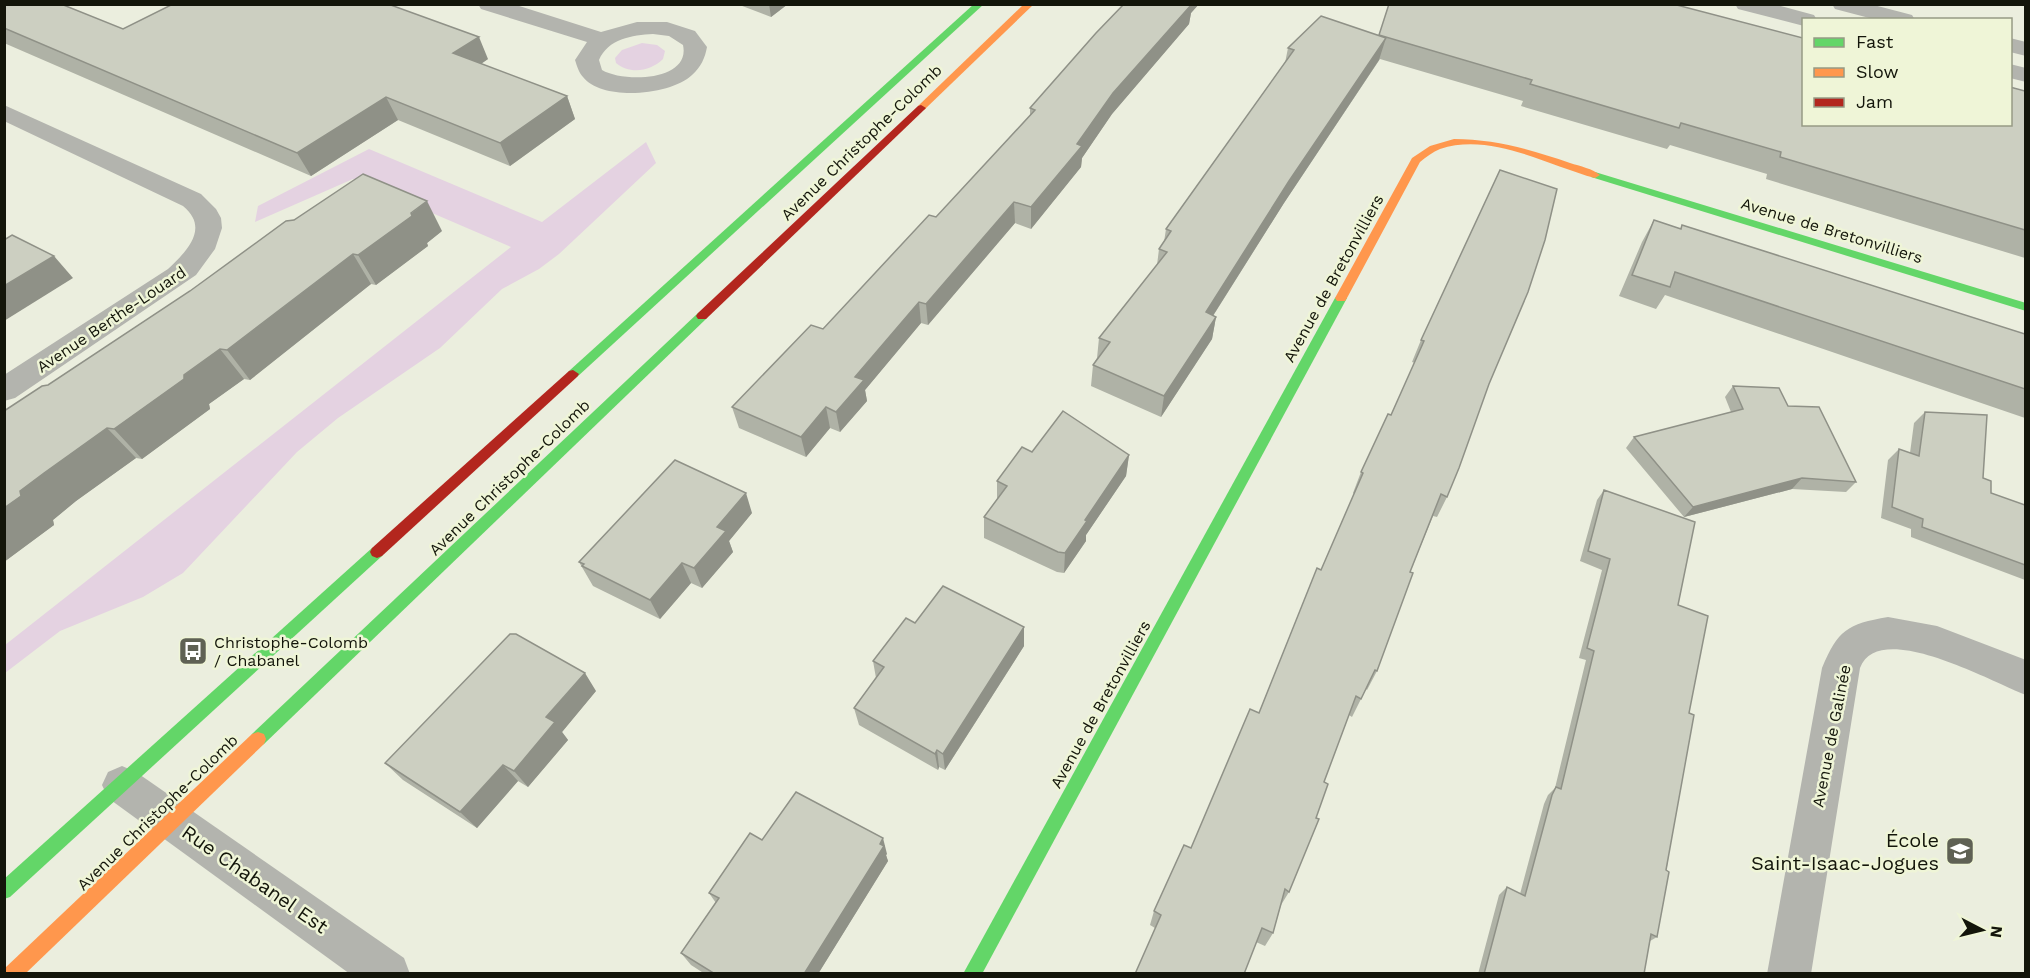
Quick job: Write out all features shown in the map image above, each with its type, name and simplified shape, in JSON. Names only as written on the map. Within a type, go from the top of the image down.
[{"type":"main road","name":"Avenue Christophe-Colomb","points":[[4,891],[980,4]]},
{"type":"main road","name":"Avenue Christophe-Colomb","points":[[11,974],[1030,4]]},
{"type":"main road","name":"Avenue de Bretonvilliers","points":[[972,974],[1416,160],[1426,150],[1444,143],[1466,140],[1502,146],[2025,307]]},
{"type":"street","points":[[489,4],[603,40]]},
{"type":"street","points":[[1746,4],[1802,19]]},
{"type":"street","points":[[1843,4],[1896,18]]},
{"type":"street","name":"Avenue Berthe-Louard","points":[[4,112],[192,200],[204,210],[210,227],[209,235],[198,255],[178,276],[4,390]]},
{"type":"street","name":"Avenue de Galinée","points":[[1789,974],[1841,668],[1852,646],[1875,635],[1906,634],[1941,644],[2025,678]]},
{"type":"street","name":"Rue Chabanel Est","points":[[122,785],[388,974]]},
{"type":"shaded area","points":[[642,43],[657,45],[665,51],[663,59],[647,69],[640,70],[628,69],[616,63],[615,58],[622,50]]},
{"type":"shaded area","points":[[646,142],[656,163],[559,254],[539,269],[502,289],[440,348],[338,418],[297,452],[183,573],[143,597],[60,631],[5,673],[5,645],[511,247],[353,179],[255,222],[258,206],[369,149],[542,222]]},
{"type":"building","points":[[4,4],[61,4],[123,29],[173,4],[388,4],[479,37],[453,53],[567,96],[500,143],[386,97],[297,153],[4,28]]},
{"type":"building","points":[[1124,4],[1192,4],[1113,93],[1077,144],[1082,146],[1031,207],[1014,202],[926,304],[919,302],[855,377],[864,380],[836,412],[826,407],[801,437],[732,407],[811,325],[823,329],[929,215],[936,217],[1035,110],[1030,108]]},
{"type":"building","points":[[1389,4],[1673,4],[1802,38],[1802,126],[2012,126],[2012,88],[2025,91],[2025,230],[1780,157],[1781,152],[1681,123],[1679,128],[1530,84],[1532,80],[1379,35]]},
{"type":"building","points":[[1321,16],[1386,38],[1289,181],[1206,312],[1216,317],[1164,396],[1093,365],[1110,342],[1099,338],[1167,252],[1159,249],[1171,231],[1166,229],[1294,50],[1288,48]]},
{"type":"building","points":[[1500,170],[1557,189],[1545,240],[1528,292],[1489,384],[1459,468],[1447,497],[1441,494],[1410,572],[1413,573],[1377,671],[1375,670],[1361,699],[1356,696],[1324,782],[1328,784],[1316,818],[1319,819],[1289,892],[1285,889],[1273,933],[1262,928],[1244,974],[1135,974],[1161,915],[1154,911],[1184,845],[1191,848],[1250,709],[1259,713],[1317,568],[1321,570],[1363,473],[1361,472],[1388,414],[1391,415],[1424,341],[1421,340]]},
{"type":"building","points":[[363,174],[427,201],[411,213],[412,216],[358,255],[353,254],[227,350],[220,349],[184,375],[184,379],[114,429],[107,428],[44,473],[20,491],[21,496],[4,508],[4,411],[42,386],[48,385],[190,291],[286,221],[294,220]]},
{"type":"building","points":[[1654,220],[1681,229],[1682,225],[2025,334],[2025,389],[1675,272],[1670,287],[1632,275]]},
{"type":"building","points":[[12,235],[54,256],[4,286],[4,240]]},
{"type":"building","points":[[1733,386],[1779,388],[1788,406],[1819,407],[1856,482],[1802,478],[1693,507],[1634,437],[1743,409]]},
{"type":"building","points":[[1063,411],[1129,455],[1065,553],[1058,552],[984,517],[1007,486],[997,481],[1022,447],[1032,452]]},
{"type":"building","points":[[1925,412],[1987,415],[1983,478],[1991,481],[1991,493],[2025,505],[2025,565],[1922,527],[1923,519],[1892,507],[1899,449],[1919,456]]},
{"type":"building","points":[[675,460],[746,493],[717,527],[726,531],[694,568],[682,563],[650,600],[582,566],[584,564],[579,562]]},
{"type":"building","points":[[1604,490],[1695,522],[1678,605],[1708,616],[1689,713],[1694,715],[1666,870],[1669,872],[1657,937],[1651,934],[1644,974],[1484,974],[1507,887],[1525,896],[1552,795],[1556,787],[1561,789],[1594,651],[1587,648],[1610,559],[1588,551]]},
{"type":"building","points":[[943,586],[1024,627],[943,754],[937,750],[935,754],[854,708],[884,667],[873,661],[906,618],[915,623]]},
{"type":"building","points":[[510,634],[516,634],[585,673],[546,717],[555,722],[514,771],[503,765],[460,812],[385,763]]},
{"type":"building","points":[[796,792],[883,838],[880,844],[884,846],[804,974],[715,974],[681,953],[719,898],[709,893],[750,833],[762,840]]},
{"type":"traffic: fast","points":[[573,374],[980,4]]},
{"type":"traffic: fast","points":[[1595,175],[2026,307]]},
{"type":"traffic: fast","points":[[972,974],[1341,298]]},
{"type":"traffic: fast","points":[[258,739],[702,316]]},
{"type":"traffic: fast","points":[[4,891],[377,552]]},
{"type":"traffic: slow","points":[[921,108],[1030,4]]},
{"type":"traffic: slow","points":[[1341,298],[1416,160],[1433,148],[1454,142],[1478,142],[1528,152],[1595,175]]},
{"type":"traffic: slow","points":[[11,974],[258,739]]},
{"type":"traffic: jam","points":[[702,316],[921,108]]},
{"type":"traffic: jam","points":[[377,552],[573,374]]},
{"type":"place","name":"Christophe-Colomb / Chabanel","points":[[193,651]]},
{"type":"place","name":"École Saint-Isaac-Jogues","points":[[1960,851]]}]
